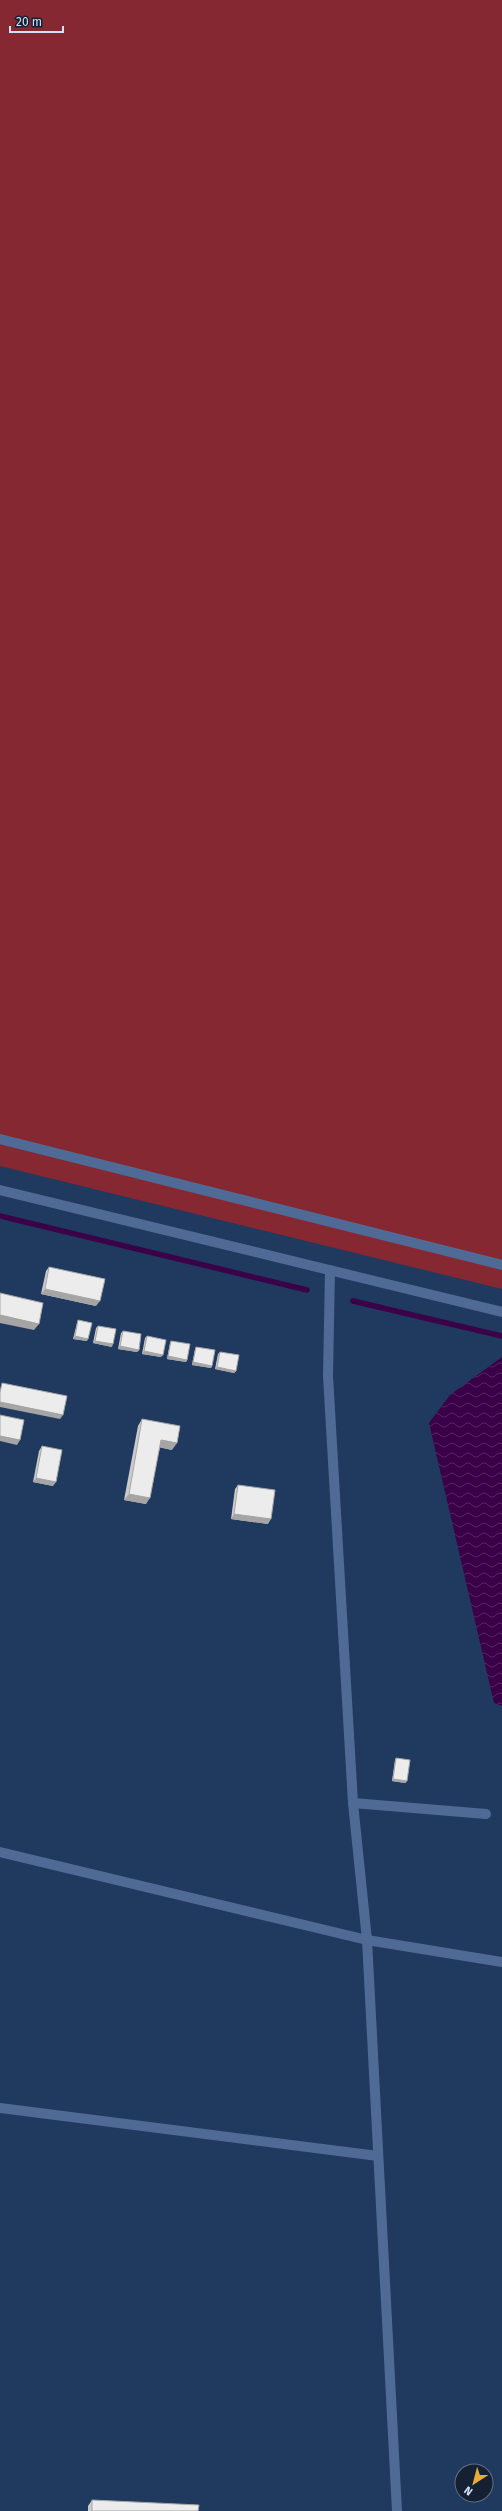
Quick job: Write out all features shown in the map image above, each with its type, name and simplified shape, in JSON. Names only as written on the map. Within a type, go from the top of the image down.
[{"type":"lane","points":[[0,1139],[502,1265]]},
{"type":"lane","points":[[0,1190],[502,1312]]},
{"type":"lane","points":[[330,1270],[328,1376],[354,1803],[367,1940],[397,2511]]},
{"type":"lane","points":[[354,1803],[486,1814]]},
{"type":"lane","points":[[0,1852],[367,1940],[502,1962]]},
{"type":"lane","points":[[0,2108],[378,2156]]},
{"type":"shaded area","points":[[0,0],[502,0],[502,1289],[0,1166]]},
{"type":"water","points":[[502,1357],[502,1706],[494,1703],[429,1423],[450,1395]]},
{"type":"building","points":[[49,1267],[105,1279],[100,1301],[45,1289]]},
{"type":"building","points":[[0,1293],[43,1303],[39,1324],[0,1315]]},
{"type":"building","points":[[78,1320],[92,1323],[88,1339],[75,1336]]},
{"type":"building","points":[[98,1326],[116,1329],[113,1344],[95,1341]]},
{"type":"building","points":[[123,1331],[141,1334],[139,1350],[120,1346]]},
{"type":"building","points":[[147,1336],[166,1340],[163,1355],[144,1351]]},
{"type":"building","points":[[171,1341],[190,1344],[187,1360],[168,1356]]},
{"type":"building","points":[[196,1347],[215,1350],[212,1366],[193,1362]]},
{"type":"building","points":[[220,1352],[239,1355],[236,1371],[217,1367]]},
{"type":"building","points":[[2,1383],[67,1396],[63,1415],[0,1402]]},
{"type":"building","points":[[0,1415],[24,1420],[20,1440],[0,1436]]},
{"type":"building","points":[[142,1419],[180,1426],[177,1443],[161,1440],[150,1498],[129,1494]]},
{"type":"building","points":[[42,1446],[62,1450],[56,1482],[36,1478]]},
{"type":"building","points":[[238,1485],[275,1490],[271,1519],[234,1514]]},
{"type":"building","points":[[396,1758],[410,1760],[407,1781],[393,1779]]},
{"type":"building","points":[[92,2500],[199,2505],[198,2511],[92,2511]]},
{"type":"waterway","points":[[0,1216],[307,1290]]},
{"type":"waterway","points":[[353,1301],[502,1336]]}]
